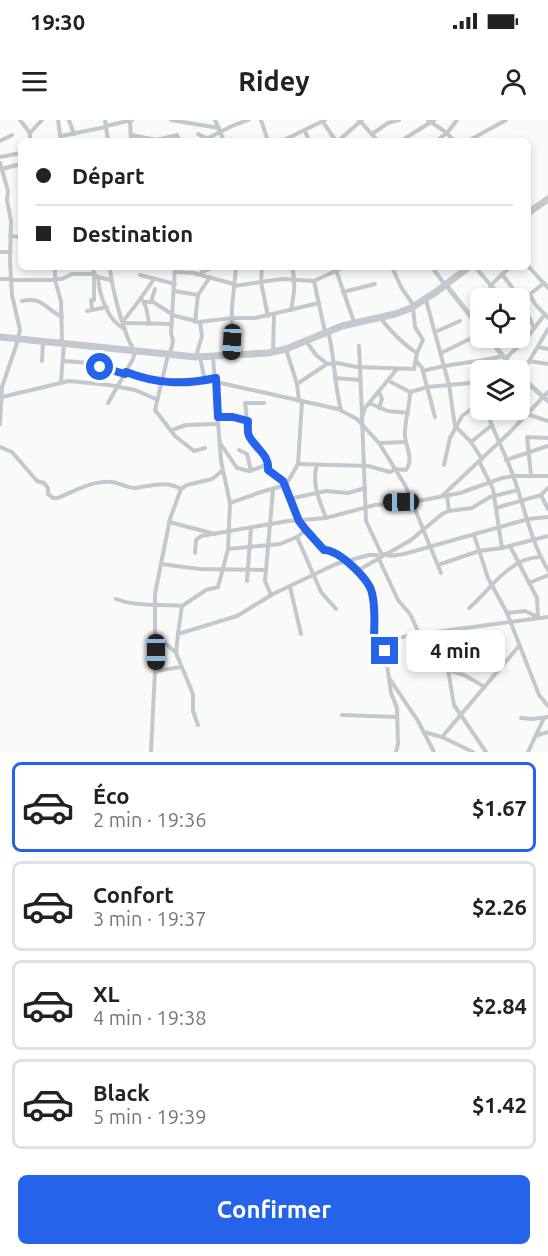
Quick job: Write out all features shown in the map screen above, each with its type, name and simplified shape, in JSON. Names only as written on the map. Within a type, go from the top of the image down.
[{"type":"highway","points":[[531,211],[548,199]]},
{"type":"highway","points":[[0,337],[198,357],[273,351],[286,349],[354,322],[414,307],[465,270]]},
{"type":"main road","points":[[446,285],[470,315]]},
{"type":"main road","points":[[496,348],[507,360]]},
{"type":"main road","points":[[530,382],[545,394],[548,401]]},
{"type":"street","points":[[20,120],[30,133],[30,138]]},
{"type":"street","points":[[30,133],[42,120]]},
{"type":"street","points":[[58,120],[61,138],[131,120],[131,135],[147,138]]},
{"type":"street","points":[[69,120],[80,138]]},
{"type":"street","points":[[105,120],[108,138]]},
{"type":"street","points":[[171,120],[219,130]]},
{"type":"street","points":[[215,120],[223,138]]},
{"type":"street","points":[[207,138],[239,121],[248,120]]},
{"type":"street","points":[[261,120],[267,138]]},
{"type":"street","points":[[290,138],[305,132],[323,120],[335,138]]},
{"type":"street","points":[[340,138],[360,120],[375,138]]},
{"type":"street","points":[[372,134],[388,123],[399,120]]},
{"type":"street","points":[[440,138],[457,120]]},
{"type":"street","points":[[473,138],[506,120]]},
{"type":"street","points":[[406,138],[431,121],[451,138]]},
{"type":"street","points":[[305,132],[308,138]]},
{"type":"street","points":[[198,134],[202,138]]},
{"type":"street","points":[[0,141],[12,135]]},
{"type":"street","points":[[165,138],[177,135],[178,138]]},
{"type":"street","points":[[0,157],[18,154]]},
{"type":"street","points":[[0,424],[2,387],[20,326],[12,299],[9,236],[11,221],[5,181],[0,165],[18,164]]},
{"type":"street","points":[[0,183],[5,181]]},
{"type":"street","points":[[9,236],[18,237]]},
{"type":"street","points":[[0,252],[10,252]]},
{"type":"street","points":[[531,269],[548,288]]},
{"type":"street","points":[[55,270],[62,317],[61,381]]},
{"type":"street","points":[[92,309],[96,287],[94,270]]},
{"type":"street","points":[[108,403],[126,373],[135,351],[129,342],[110,280],[110,270]]},
{"type":"street","points":[[175,270],[173,340],[154,410],[175,436],[194,451],[205,448]]},
{"type":"street","points":[[178,270],[234,285],[267,280],[314,281],[333,270]]},
{"type":"street","points":[[201,275],[207,270]]},
{"type":"street","points":[[231,356],[236,270]]},
{"type":"street","points":[[262,270],[261,282],[268,316]]},
{"type":"street","points":[[291,310],[295,279],[293,270]]},
{"type":"street","points":[[335,270],[354,322]]},
{"type":"street","points":[[297,384],[327,364],[335,363],[413,370],[423,340],[415,327],[414,307],[393,270]]},
{"type":"street","points":[[434,270],[446,285]]},
{"type":"street","points":[[477,270],[489,286],[507,270]]},
{"type":"street","points":[[0,279],[55,280],[72,274],[95,275],[110,280]]},
{"type":"street","points":[[502,274],[511,288]]},
{"type":"street","points":[[140,275],[175,284]]},
{"type":"street","points":[[205,381],[198,357],[202,336],[198,322],[198,295],[210,278]]},
{"type":"street","points":[[123,322],[132,309],[142,301],[154,279]]},
{"type":"street","points":[[314,281],[335,363],[335,387],[341,410]]},
{"type":"street","points":[[530,332],[546,316],[530,295],[544,283]]},
{"type":"street","points":[[343,292],[375,284]]},
{"type":"street","points":[[96,287],[113,321],[125,329]]},
{"type":"street","points":[[151,302],[155,290]]},
{"type":"street","points":[[174,291],[198,295]]},
{"type":"street","points":[[22,301],[37,300],[51,312],[62,317]]},
{"type":"street","points":[[426,300],[449,385],[456,428],[471,442],[481,460],[494,496],[502,548]]},
{"type":"street","points":[[142,301],[151,302],[172,315],[198,322],[268,316],[319,303]]},
{"type":"street","points":[[142,301],[149,323]]},
{"type":"street","points":[[87,311],[107,307]]},
{"type":"street","points":[[273,351],[274,315]]},
{"type":"street","points":[[381,317],[410,349],[417,353]]},
{"type":"street","points":[[435,332],[460,321]]},
{"type":"street","points":[[530,321],[534,328]]},
{"type":"street","points":[[123,322],[172,324]]},
{"type":"street","points":[[530,360],[548,329]]},
{"type":"street","points":[[441,353],[470,339]]},
{"type":"street","points":[[42,361],[43,341]]},
{"type":"street","points":[[306,341],[315,355],[327,364]]},
{"type":"street","points":[[359,346],[366,521],[382,555],[382,570],[420,634],[447,670],[454,705],[486,752]]},
{"type":"street","points":[[538,347],[548,349]]},
{"type":"street","points":[[488,360],[504,357],[514,348]]},
{"type":"street","points":[[230,503],[286,485],[298,464],[300,402],[286,349]]},
{"type":"street","points":[[116,599],[130,604],[169,603],[182,606],[206,590],[218,587],[228,549],[230,503],[223,470],[213,357]]},
{"type":"street","points":[[63,361],[90,363],[161,382],[186,383],[216,380],[341,410],[362,424],[379,443],[395,469],[413,502],[441,573]]},
{"type":"street","points":[[417,361],[423,371],[435,417]]},
{"type":"street","points":[[530,361],[548,364]]},
{"type":"street","points":[[423,371],[444,365],[470,362]]},
{"type":"street","points":[[362,417],[369,403],[397,369]]},
{"type":"street","points":[[335,378],[360,380]]},
{"type":"street","points":[[1,397],[46,387],[61,381],[90,382],[135,390],[156,399]]},
{"type":"street","points":[[389,381],[410,392],[426,387],[470,383]]},
{"type":"street","points":[[379,392],[382,399],[379,408]]},
{"type":"street","points":[[298,464],[364,466],[390,472],[395,469],[405,470],[409,466],[405,428],[410,392]]},
{"type":"street","points":[[530,410],[545,394]]},
{"type":"street","points":[[264,403],[246,402],[249,436],[263,452],[268,463],[268,470]]},
{"type":"street","points":[[369,403],[397,413],[408,412]]},
{"type":"street","points":[[444,465],[450,438],[464,415],[470,410]]},
{"type":"street","points":[[530,414],[548,421]]},
{"type":"street","points":[[218,417],[233,417],[248,421]]},
{"type":"street","points":[[490,420],[513,476],[540,557],[548,570]]},
{"type":"street","points":[[444,496],[520,420]]},
{"type":"street","points":[[172,430],[186,425],[218,424]]},
{"type":"street","points":[[471,442],[492,425]]},
{"type":"street","points":[[531,476],[527,437],[548,438]]},
{"type":"street","points":[[379,443],[406,442]]},
{"type":"street","points":[[220,443],[236,467],[251,471],[264,466],[281,479],[286,485],[289,499],[299,521],[306,530],[324,550],[332,550],[357,571],[372,592],[374,642]]},
{"type":"street","points":[[506,460],[548,446]]},
{"type":"street","points":[[0,447],[12,452],[37,481],[44,483],[48,494],[53,498],[92,484],[106,482],[134,488],[166,484],[181,489]]},
{"type":"street","points":[[239,450],[247,454],[251,471]]},
{"type":"street","points":[[317,465],[314,474],[317,492],[326,518]]},
{"type":"street","points":[[151,752],[156,671],[154,605],[169,522],[181,489],[212,479],[223,470]]},
{"type":"street","points":[[195,553],[198,538],[216,534],[326,518],[388,503],[413,502],[460,493],[489,481],[513,476],[548,476]]},
{"type":"street","points":[[289,499],[317,492],[348,493],[365,488]]},
{"type":"street","points":[[496,508],[541,495],[548,488]]},
{"type":"street","points":[[271,595],[265,581],[268,525],[273,489]]},
{"type":"street","points":[[357,571],[401,546],[436,517],[449,511],[471,508],[494,496],[518,490]]},
{"type":"street","points":[[507,493],[509,504]]},
{"type":"street","points":[[541,495],[548,509]]},
{"type":"street","points":[[444,496],[449,511]]},
{"type":"street","points":[[178,634],[237,616],[271,595],[336,564],[369,555],[391,556],[528,519],[548,518]]},
{"type":"street","points":[[169,522],[216,534]]},
{"type":"street","points":[[247,581],[252,528]]},
{"type":"street","points":[[228,549],[280,544],[297,537],[306,530]]},
{"type":"street","points":[[474,535],[491,585],[507,613],[539,695],[548,706]]},
{"type":"street","points":[[438,565],[480,551],[502,548],[548,536]]},
{"type":"street","points":[[297,537],[322,594],[336,609]]},
{"type":"street","points":[[510,546],[537,598],[538,617]]},
{"type":"street","points":[[469,608],[491,585],[518,563],[526,558],[540,557]]},
{"type":"street","points":[[161,564],[200,569],[266,570]]},
{"type":"street","points":[[529,583],[548,575]]},
{"type":"street","points":[[290,586],[301,634]]},
{"type":"street","points":[[175,652],[182,606]]},
{"type":"street","points":[[507,613],[525,611],[538,617]]},
{"type":"street","points":[[374,642],[548,617]]},
{"type":"street","points":[[156,634],[175,652],[193,694],[193,711],[198,725]]},
{"type":"street","points":[[374,642],[385,650],[388,676],[397,708],[398,744],[396,752]]},
{"type":"street","points":[[442,737],[519,646]]},
{"type":"street","points":[[156,671],[181,667]]},
{"type":"street","points":[[447,670],[464,675],[484,687]]},
{"type":"street","points":[[388,676],[402,695],[434,752]]},
{"type":"street","points":[[342,715],[397,717]]},
{"type":"street","points":[[521,718],[546,718],[528,752]]},
{"type":"street","points":[[424,732],[442,737],[473,752]]},
{"type":"street","points":[[537,735],[548,732]]},
{"type":"route","points":[[100,367],[170,383],[216,378],[218,417],[233,417],[248,421],[249,436],[263,452],[269,466],[268,470],[286,485],[295,513],[306,530],[324,550],[332,550],[347,561],[371,590],[375,618],[374,642],[385,651]]}]
